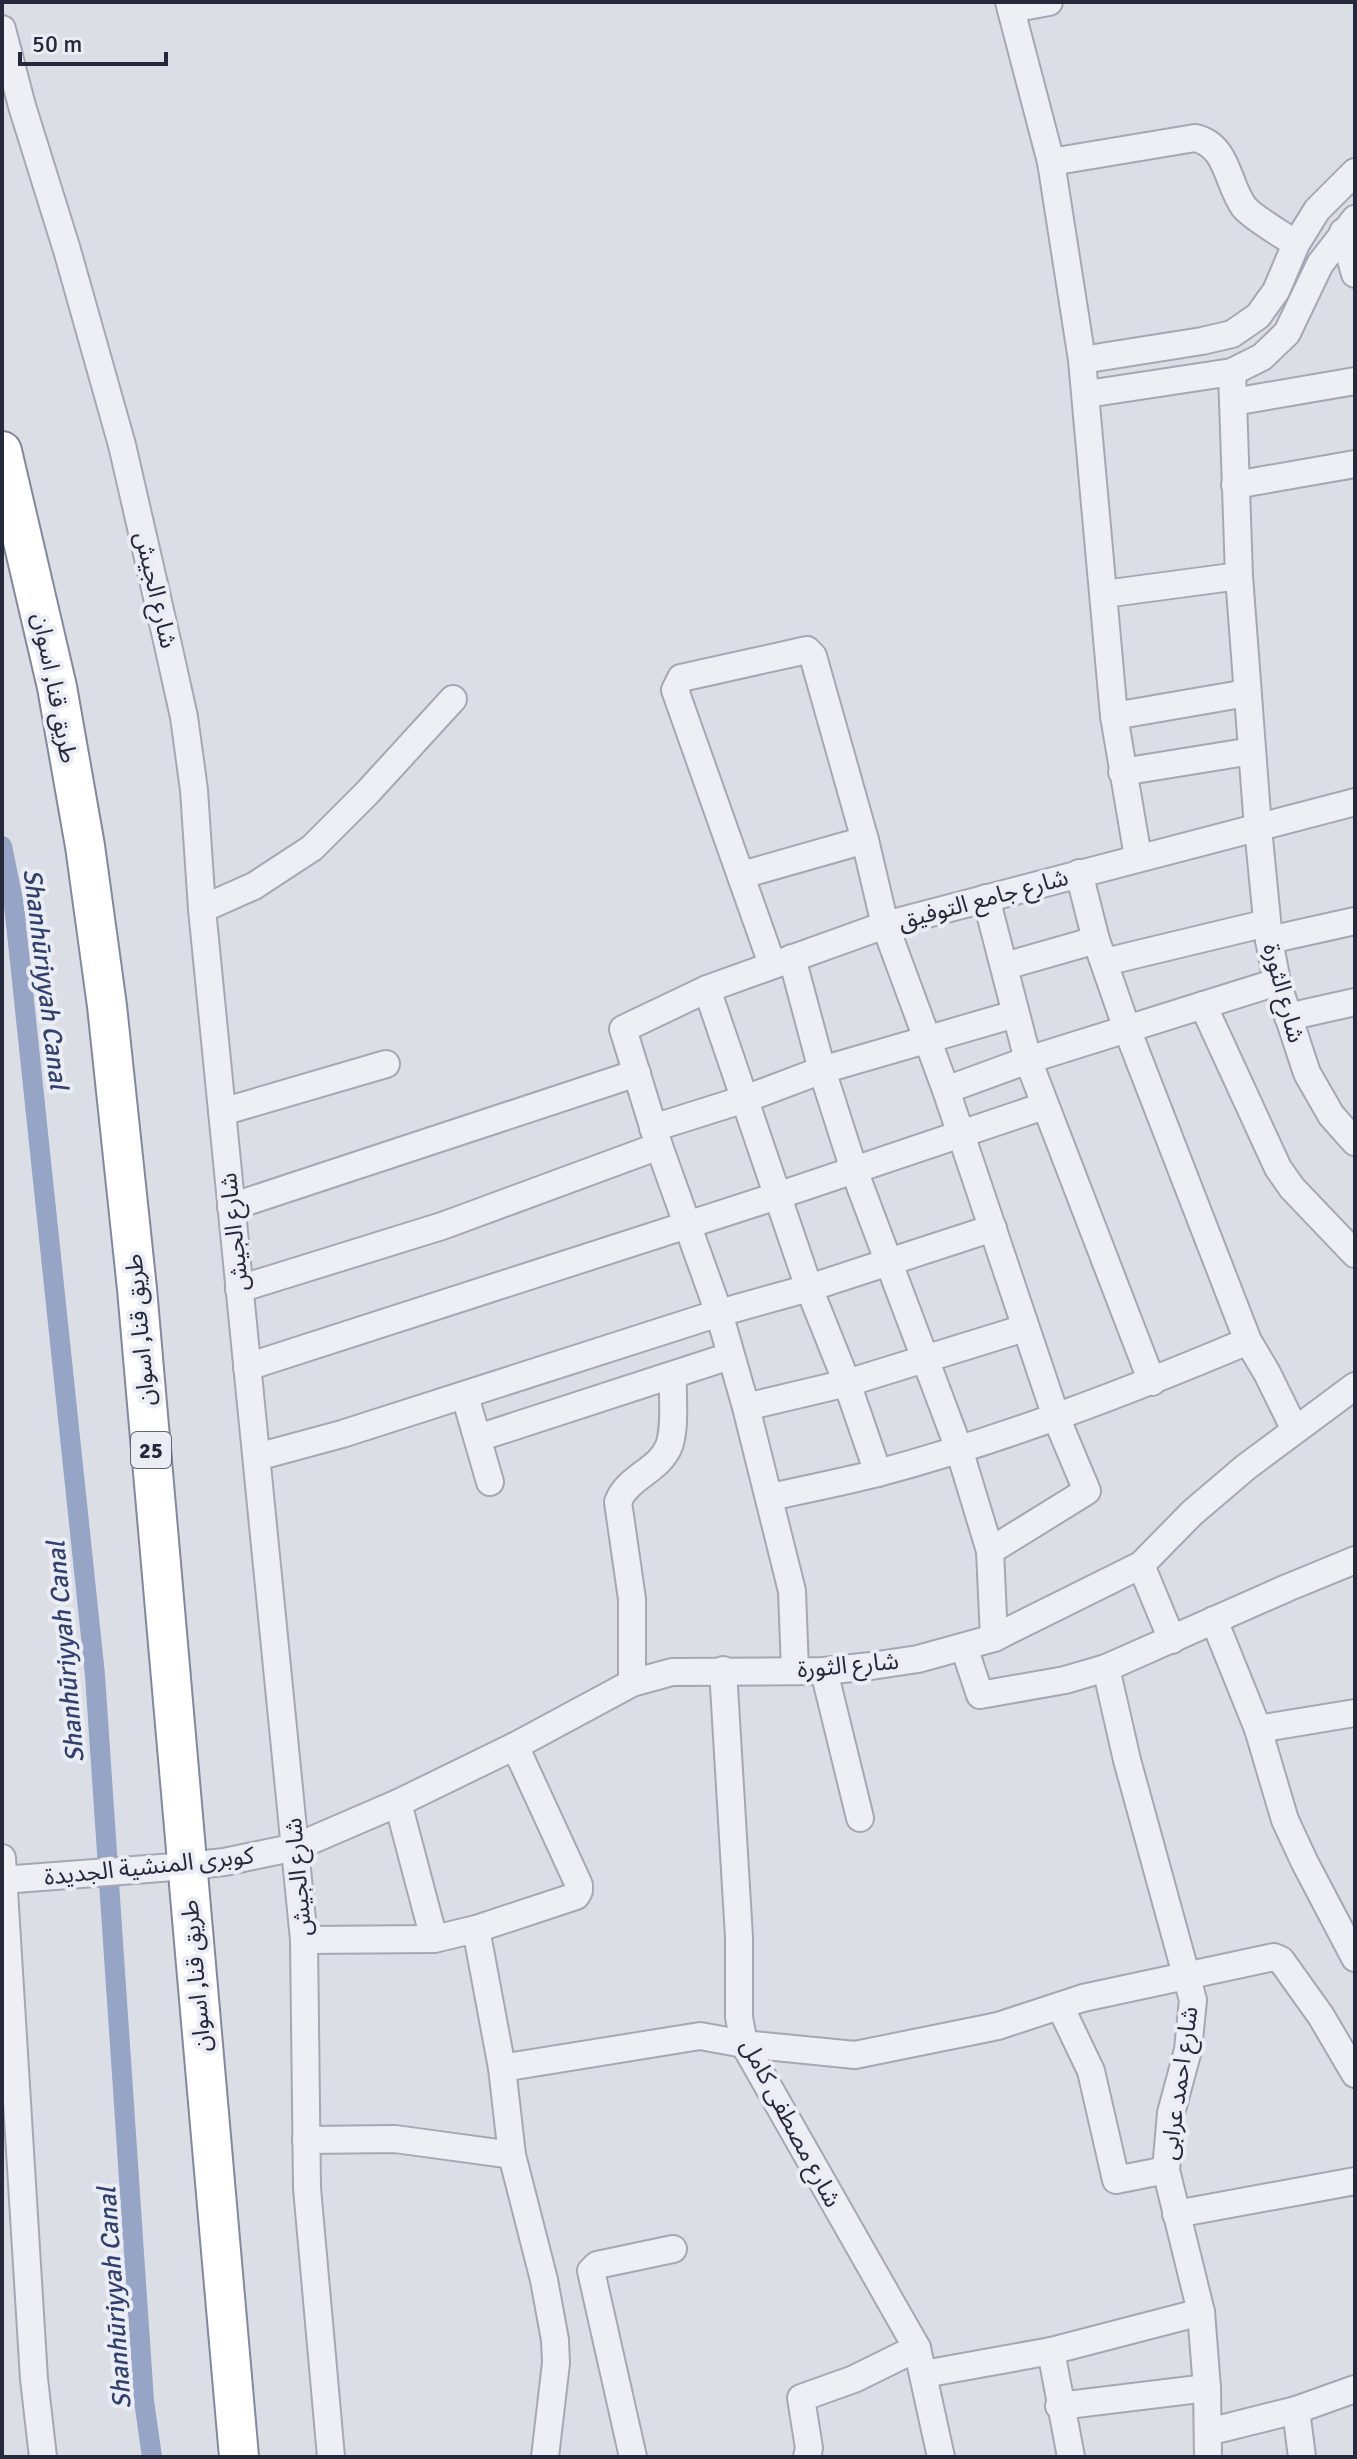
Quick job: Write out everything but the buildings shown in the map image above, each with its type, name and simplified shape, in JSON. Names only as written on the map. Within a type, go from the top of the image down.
[{"type":"highway","name":"طريق قنا, اسوان","points":[[2,451],[57,687],[85,846],[107,1006],[137,1289],[239,2457]]},
{"type":"street","points":[[1049,2],[1010,6],[1051,162],[1082,360],[1114,716],[1138,857]]},
{"type":"street","name":"شارع الجيش","points":[[2,29],[122,445],[184,717],[304,1940],[307,2188],[331,2457]]},
{"type":"street","points":[[1051,162],[1203,139],[1217,151],[1246,209],[1296,244]]},
{"type":"street","points":[[1082,360],[1232,334],[1258,316],[1276,291],[1296,244],[1317,210],[1355,172]]},
{"type":"street","points":[[1087,394],[1232,372],[1262,357],[1287,333],[1320,264],[1349,225]]},
{"type":"street","points":[[1349,225],[1355,274]]},
{"type":"street","name":"شارع الثورة","points":[[1232,372],[1239,576],[1268,932],[1277,982],[1317,1095],[1355,1142]]},
{"type":"street","points":[[1233,402],[1355,381]]},
{"type":"street","points":[[1235,485],[1355,464]]},
{"type":"street","points":[[1104,594],[1239,576]]},
{"type":"street","points":[[990,1551],[1087,1491],[1056,1417],[946,1090],[885,925],[865,840],[811,652],[807,650],[681,678],[675,694],[742,875],[782,961],[887,1261],[959,1449],[990,1551],[994,1638]]},
{"type":"street","points":[[1114,716],[1247,693]]},
{"type":"street","points":[[202,909],[254,886],[312,848],[453,699]]},
{"type":"street","points":[[1122,772],[1252,751]]},
{"type":"street","name":"شارع جامع التوفيق","points":[[637,1073],[623,1029],[707,989],[885,925],[1355,802]]},
{"type":"street","points":[[742,875],[865,840]]},
{"type":"street","points":[[1079,873],[1100,951],[1127,1029],[1248,1341],[1295,1430]]},
{"type":"street","points":[[986,898],[1028,1060],[1152,1382]]},
{"type":"street","points":[[1005,966],[1100,951],[1355,921]]},
{"type":"street","points":[[946,1090],[1028,1060],[1277,982]]},
{"type":"street","points":[[707,989],[809,1288],[847,1383],[878,1473]]},
{"type":"street","points":[[1288,1017],[1355,1002]]},
{"type":"street","points":[[1203,1005],[1278,1168],[1292,1188],[1355,1254]]},
{"type":"street","points":[[239,1289],[442,1226],[745,1099],[822,1070],[1015,1014]]},
{"type":"street","points":[[222,1112],[386,1064]]},
{"type":"street","points":[[231,1207],[637,1073],[656,1137],[719,1313],[771,1497],[792,1591],[795,1670]]},
{"type":"street","points":[[247,1367],[777,1196],[1044,1106]]},
{"type":"street","points":[[257,1457],[465,1396],[993,1228]]},
{"type":"street","points":[[746,1407],[847,1383],[1025,1328]]},
{"type":"street","points":[[771,1497],[878,1473],[959,1449],[1152,1382],[1248,1341]]},
{"type":"street","points":[[478,1438],[730,1356]]},
{"type":"street","points":[[632,1683],[632,1599],[618,1502],[623,1488],[652,1467],[670,1444],[673,1376]]},
{"type":"street","name":"شارع الثورة","points":[[296,1847],[398,1803],[515,1746],[632,1683],[672,1672],[824,1671],[918,1659],[994,1638],[1141,1565],[1192,1513],[1246,1467],[1355,1386]]},
{"type":"street","points":[[465,1396],[490,1482]]},
{"type":"street","points":[[964,1647],[980,1695],[1065,1680],[1106,1668],[1355,1560]]},
{"type":"street","points":[[1141,1565],[1172,1640]]},
{"type":"street","points":[[1214,1620],[1258,1729],[1285,1820],[1355,1958]]},
{"type":"street","name":"شارع احمد عرابى","points":[[1106,1668],[1127,1760],[1193,2000],[1188,2050],[1171,2113],[1166,2170],[1201,2312],[1208,2444]]},
{"type":"street","name":"شارع مصطفى كامل","points":[[723,1670],[739,1937],[739,2017],[744,2044],[917,2348],[941,2457]]},
{"type":"street","points":[[824,1671],[860,1818]]},
{"type":"street","points":[[1258,1729],[1355,1713]]},
{"type":"street","points":[[304,1940],[434,1939],[476,1929],[576,1896],[579,1885],[515,1746]]},
{"type":"street","points":[[398,1803],[434,1939]]},
{"type":"street","name":"كوبرى المنشية الجديدة","points":[[3,1872],[35,1877],[187,1866],[224,1862],[296,1847]]},
{"type":"street","points":[[3,1872],[34,2379],[43,2457]]},
{"type":"street","points":[[476,1929],[502,2068],[512,2155],[544,2280],[555,2340],[556,2363],[545,2457]]},
{"type":"street","points":[[502,2068],[700,2036],[744,2044],[855,2055],[998,2026],[1083,1998],[1278,1957],[1321,2016],[1355,2074]]},
{"type":"street","points":[[1060,2006],[1094,2080],[1116,2180],[1166,2170]]},
{"type":"street","points":[[306,2140],[404,2139],[512,2155]]},
{"type":"street","points":[[1176,2214],[1355,2181]]},
{"type":"street","points":[[633,2457],[591,2271],[597,2265],[673,2249]]},
{"type":"street","points":[[924,2374],[1051,2351],[1201,2312]]},
{"type":"street","points":[[807,2457],[809,2448],[801,2398],[854,2379],[917,2348]]},
{"type":"street","points":[[1051,2351],[1071,2457]]},
{"type":"street","points":[[1059,2406],[1207,2388]]},
{"type":"street","points":[[1208,2444],[1355,2389]]},
{"type":"street","points":[[1296,2410],[1302,2457]]},
{"type":"waterway","name":"Shanhūriyyah Canal","points":[[2,846],[14,905],[95,1675],[144,2401],[152,2457]]}]
